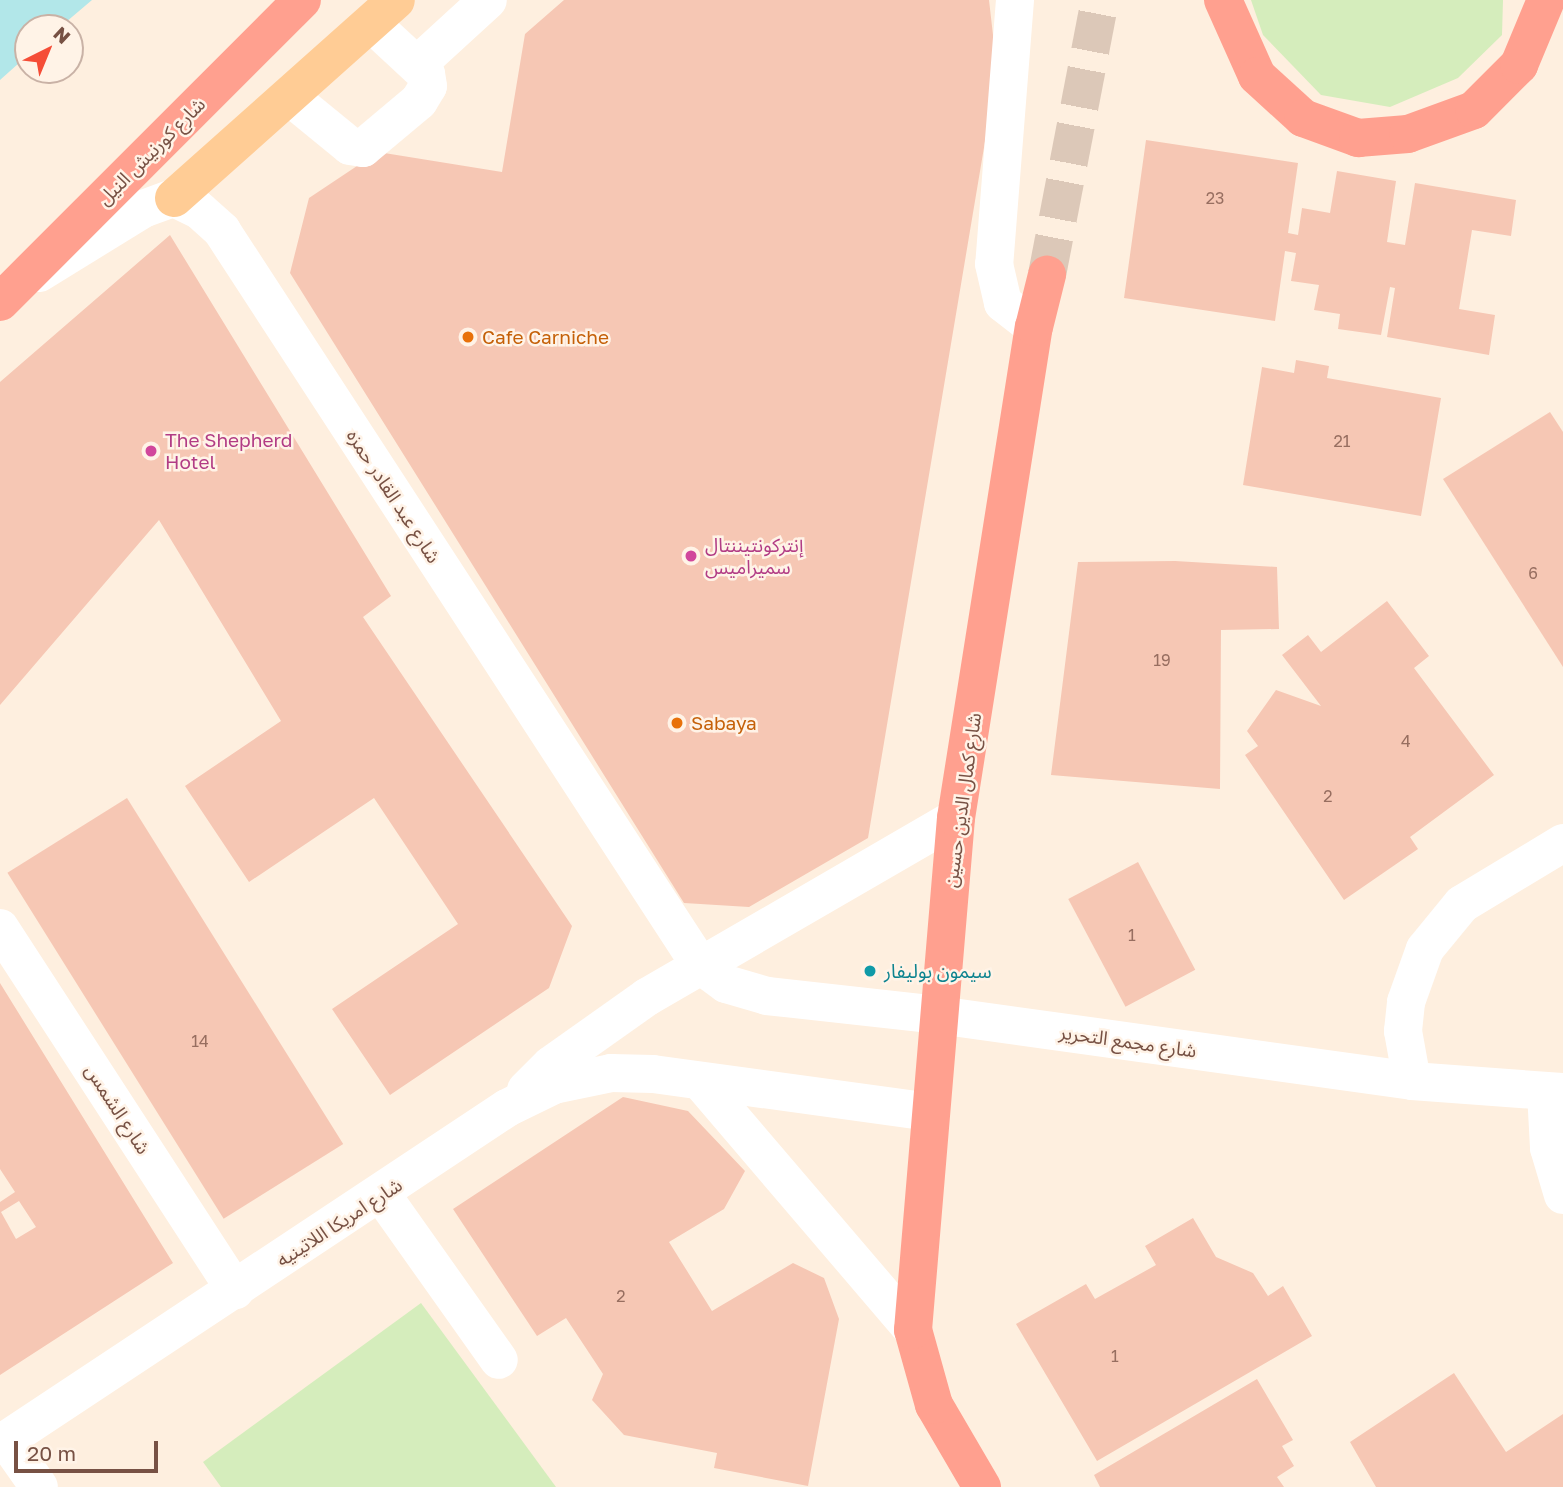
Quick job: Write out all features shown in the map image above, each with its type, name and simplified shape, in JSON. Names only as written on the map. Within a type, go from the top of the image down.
[{"type":"highway","name":"شارع كورنيش النيل","points":[[7,295],[302,0]]},
{"type":"highway","points":[[1223,0],[1257,76],[1303,118],[1358,138],[1409,134],[1474,110],[1519,65],[1546,0]]},
{"type":"highway","name":"شارع كمال الدين حسين","points":[[913,1330],[929,1112],[956,818],[1034,327],[1047,275]]},
{"type":"highway","points":[[913,1330],[934,1405],[982,1487]]},
{"type":"main road","points":[[174,198],[384,11]]},
{"type":"street","points":[[417,65],[488,0]]},
{"type":"street","points":[[1015,0],[994,264],[1003,303],[1034,327]]},
{"type":"street","points":[[290,97],[351,146],[363,148],[425,93],[426,74],[417,65],[384,11]]},
{"type":"street","points":[[7,295],[143,209],[174,198]]},
{"type":"street","name":"شارع عبد القادر حمزه","points":[[174,198],[199,210],[222,231],[700,965]]},
{"type":"street","points":[[507,1108],[551,1065],[595,1032],[700,965],[956,818]]},
{"type":"street","points":[[1412,1081],[1403,1031],[1406,1002],[1425,949],[1462,904],[1563,843]]},
{"type":"street","name":"شارع الشمس","points":[[2,936],[236,1290]]},
{"type":"street","name":"شارع مجمع التحرير","points":[[700,965],[726,984],[767,996],[938,1015],[1412,1081],[1554,1092]]},
{"type":"street","name":"شارع امريكا اللاتينيه","points":[[3,1442],[382,1195],[507,1108],[554,1085],[611,1073],[653,1074],[929,1112]]},
{"type":"street","points":[[701,1082],[913,1330]]},
{"type":"street","points":[[1554,1092],[1549,1148],[1563,1195]]},
{"type":"street","points":[[382,1195],[499,1360]]},
{"type":"street","points":[[3,1442],[39,1487]]},
{"type":"green space","points":[[1251,0],[1503,0],[1502,35],[1458,78],[1390,107],[1321,95],[1263,35]]},
{"type":"green space","points":[[421,1303],[556,1487],[221,1487],[203,1462]]},
{"type":"water","points":[[0,0],[92,0],[76,14],[14,14],[14,68],[0,80]]},
{"type":"building","name":"إنتركونتيننتال سميراميس","points":[[564,0],[989,0],[997,70],[868,838],[749,907],[684,903],[290,273],[309,198],[378,152],[502,172],[525,34]]},
{"type":"building","points":[[1146,140],[1298,163],[1288,233],[1298,235],[1302,208],[1330,213],[1337,171],[1396,181],[1387,242],[1405,245],[1415,183],[1516,200],[1511,236],[1472,230],[1459,309],[1495,315],[1489,355],[1387,337],[1395,288],[1390,287],[1381,335],[1338,329],[1340,314],[1314,310],[1319,285],[1291,281],[1296,253],[1285,251],[1275,321],[1124,298]]},
{"type":"building","points":[[170,235],[391,596],[363,617],[572,926],[549,988],[390,1095],[332,1009],[458,924],[374,798],[249,882],[185,786],[281,721],[159,520],[0,705],[0,382]]},
{"type":"building","points":[[1296,360],[1329,366],[1327,378],[1441,398],[1421,516],[1243,485],[1262,367],[1294,373]]},
{"type":"building","points":[[1550,412],[1563,432],[1563,667],[1443,479]]},
{"type":"building","points":[[1175,561],[1277,567],[1279,629],[1221,630],[1220,789],[1051,775],[1078,562]]},
{"type":"building","points":[[1387,601],[1429,656],[1414,668],[1494,775],[1410,837],[1418,849],[1344,900],[1245,755],[1258,746],[1247,731],[1276,690],[1321,706],[1282,655],[1308,635],[1321,652]]},
{"type":"building","points":[[127,798],[343,1144],[224,1219],[7,873]]},
{"type":"building","points":[[1138,862],[1195,970],[1126,1007],[1068,899]]},
{"type":"building","points":[[0,983],[173,1263],[0,1375],[0,1202],[15,1192],[0,1169]],"holes":[[[19,1201],[36,1227],[16,1239],[1,1212]]]},
{"type":"building","points":[[623,1097],[688,1111],[745,1171],[724,1209],[669,1242],[712,1311],[793,1263],[824,1278],[839,1319],[808,1486],[714,1468],[717,1453],[624,1435],[592,1400],[603,1374],[566,1318],[537,1336],[453,1209]]},
{"type":"building","points":[[1193,1218],[1216,1257],[1253,1273],[1268,1296],[1283,1286],[1312,1336],[1097,1461],[1016,1324],[1086,1284],[1095,1299],[1156,1265],[1145,1246]]},
{"type":"building","points":[[1454,1373],[1506,1452],[1563,1414],[1563,1487],[1376,1487],[1350,1442]]},
{"type":"building","points":[[1257,1379],[1293,1440],[1282,1446],[1294,1466],[1277,1477],[1284,1487],[1100,1487],[1094,1475]]},
{"type":"tunnel","points":[[1047,275],[1100,0]]},
{"type":"place","name":"Cafe Carniche","points":[[468,337]]},
{"type":"place","name":"The Shepherd Hotel","points":[[151,451]]},
{"type":"place","name":"إنتركونتيننتال سميراميس","points":[[691,556]]},
{"type":"place","name":"Sabaya","points":[[677,723]]},
{"type":"place","name":"سيمون بوليفار","points":[[870,971]]}]
